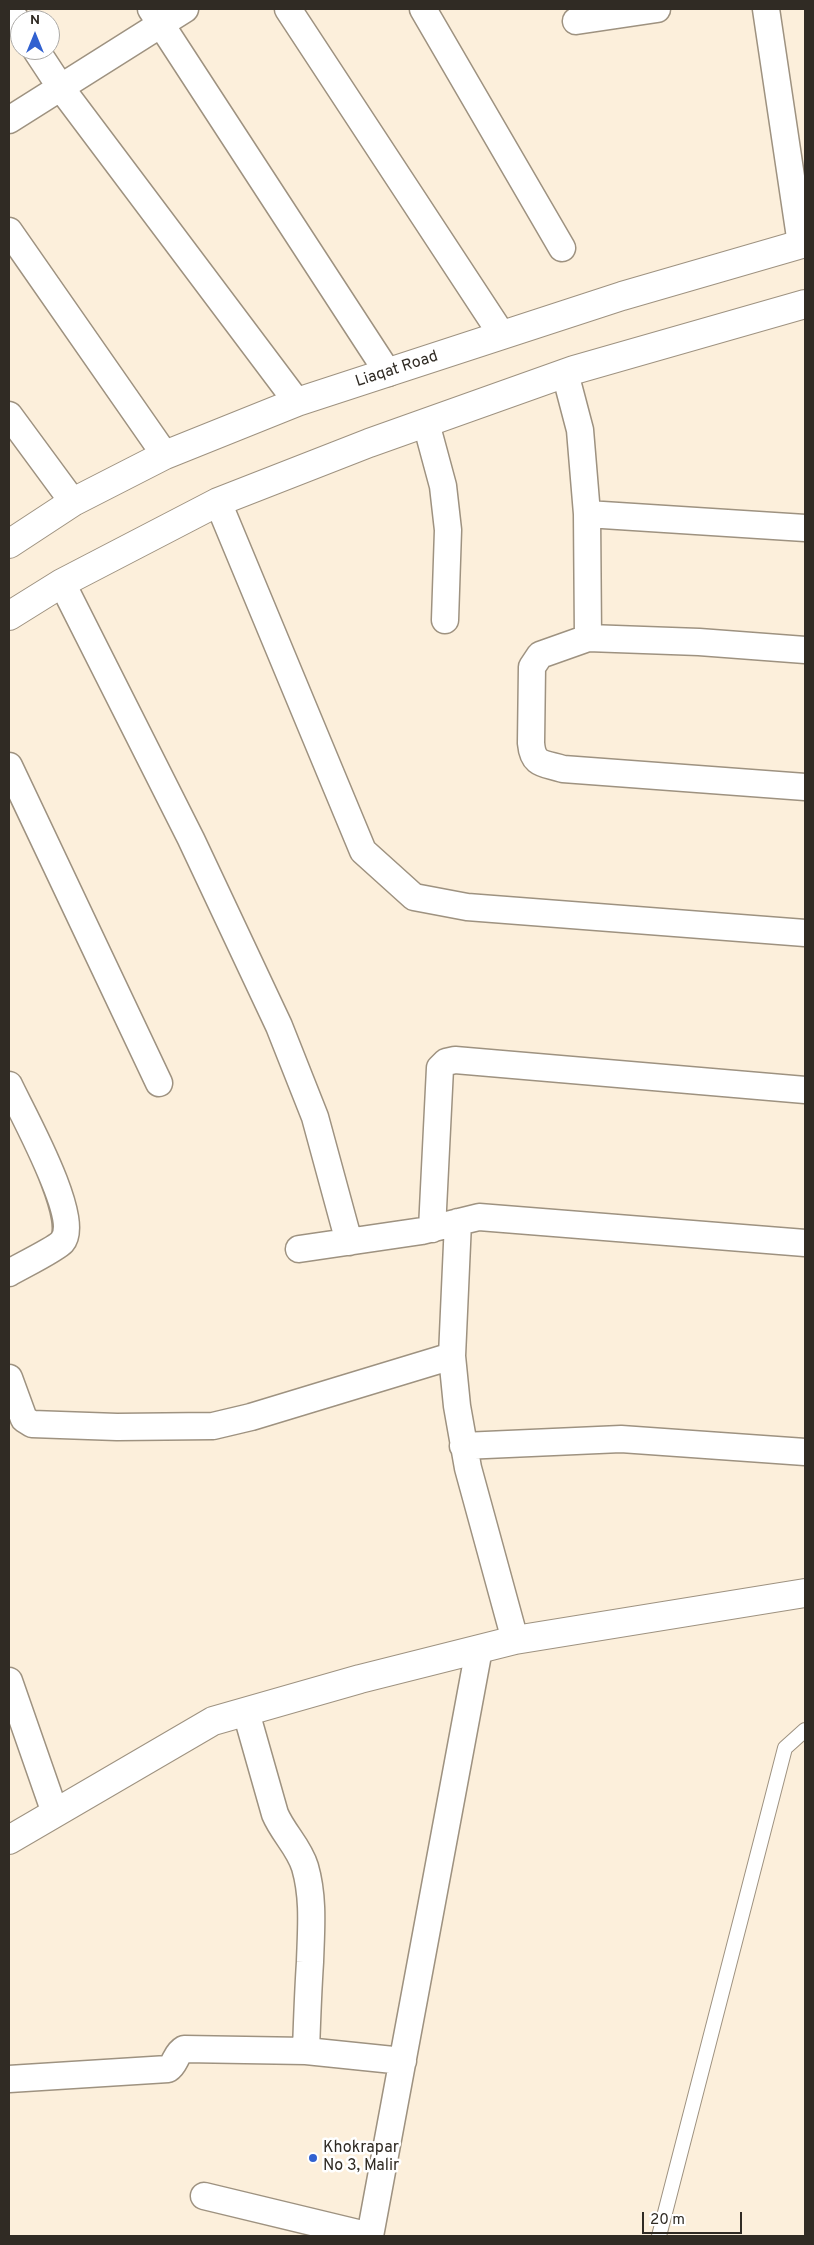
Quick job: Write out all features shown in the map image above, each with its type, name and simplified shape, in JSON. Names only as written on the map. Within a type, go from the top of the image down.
[{"type":"main road","name":"Liaqat Road","points":[[9,544],[73,502],[165,456],[297,402],[622,296],[803,244]]},
{"type":"main road","points":[[9,616],[62,583],[218,502],[426,423],[565,373],[805,304]]},
{"type":"main road","points":[[9,1840],[213,1721],[360,1679],[515,1640],[805,1593]]},
{"type":"street","points":[[9,120],[61,88],[157,16],[185,9]]},
{"type":"street","points":[[288,9],[502,335]]},
{"type":"street","points":[[423,9],[562,248]]},
{"type":"street","points":[[576,21],[657,9]]},
{"type":"street","points":[[766,9],[803,244]]},
{"type":"street","points":[[157,16],[388,373]]},
{"type":"street","points":[[43,60],[61,88],[297,402]]},
{"type":"street","points":[[9,232],[165,456]]},
{"type":"street","points":[[565,373],[580,430],[587,514],[588,638]]},
{"type":"street","points":[[9,415],[73,502]]},
{"type":"street","points":[[426,423],[443,486],[448,530],[445,620]]},
{"type":"street","points":[[218,502],[363,851],[414,897],[467,907],[805,933]]},
{"type":"street","points":[[587,514],[805,528]]},
{"type":"street","points":[[62,583],[191,839],[279,1026],[315,1117],[349,1242]]},
{"type":"street","points":[[805,650],[699,642],[588,638],[540,656],[532,667],[531,743],[532,756],[537,761],[564,769],[805,787]]},
{"type":"street","points":[[9,766],[159,1083]]},
{"type":"street","points":[[432,1229],[440,1068],[446,1062],[464,1061],[805,1090]]},
{"type":"street","points":[[9,1085],[60,1194],[67,1229],[62,1242],[9,1273]]},
{"type":"street","points":[[300,1249],[432,1229],[479,1217],[805,1243]]},
{"type":"street","points":[[458,1222],[452,1356],[456,1406],[463,1446],[515,1640]]},
{"type":"street","points":[[9,1378],[24,1419],[32,1424],[183,1428],[213,1426],[251,1417],[452,1356]]},
{"type":"street","points":[[463,1446],[621,1439],[805,1452]]},
{"type":"street","points":[[204,2196],[370,2236],[479,1649]]},
{"type":"street","points":[[9,1681],[55,1813]]},
{"type":"street","points":[[246,1712],[275,1814],[280,1827],[296,1847],[304,1864],[310,1886],[312,1917],[306,2050]]},
{"type":"street","points":[[9,2079],[168,2069],[173,2066],[178,2053],[184,2049],[306,2050],[403,2060]]},
{"type":"lane","points":[[658,2236],[785,1748],[805,1730]]},
{"type":"place","name":"Khokrapar No 3, Malir","points":[[313,2158]]}]
